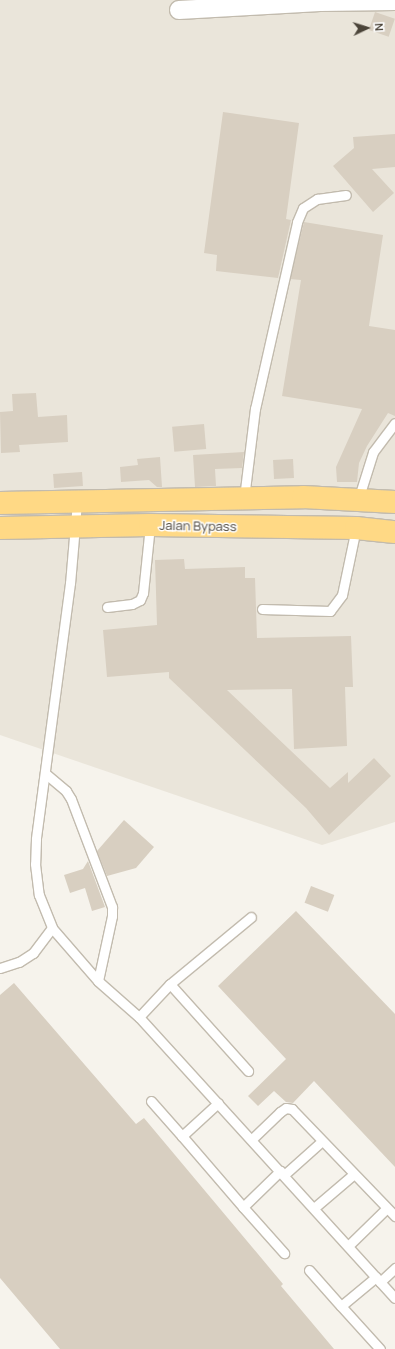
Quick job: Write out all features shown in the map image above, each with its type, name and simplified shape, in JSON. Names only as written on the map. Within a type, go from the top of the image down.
[{"type":"highway","name":"Jalan Bypass","points":[[0,502],[77,502],[304,497],[395,502]]},
{"type":"highway","name":"Jalan Bypass","points":[[0,528],[76,528],[150,525],[356,528],[395,532]]},
{"type":"street","points":[[179,10],[320,2],[395,1]]},
{"type":"lane","points":[[244,498],[255,409],[297,222],[303,208],[317,199],[346,196]]},
{"type":"lane","points":[[358,500],[373,452],[395,423]]},
{"type":"lane","points":[[77,502],[76,528],[46,774],[36,839],[35,864],[39,895],[52,928],[98,981],[139,1017],[252,1139],[395,1298]]},
{"type":"lane","points":[[106,607],[132,604],[140,600],[150,525]]},
{"type":"lane","points":[[262,609],[330,611],[342,595],[356,528]]},
{"type":"lane","points":[[46,774],[66,791],[71,799],[112,907],[112,916],[98,981]]},
{"type":"lane","points":[[139,1017],[170,984],[251,917]]},
{"type":"lane","points":[[0,968],[19,962],[34,953],[52,928]]},
{"type":"lane","points":[[170,984],[248,1071]]},
{"type":"lane","points":[[152,1101],[284,1254]]},
{"type":"lane","points":[[182,1136],[218,1103]]},
{"type":"lane","points":[[252,1139],[286,1108],[292,1109],[395,1216]]},
{"type":"lane","points":[[243,1207],[322,1141]]},
{"type":"lane","points":[[314,1208],[354,1174]]},
{"type":"lane","points":[[348,1246],[387,1208]]},
{"type":"lane","points":[[342,1306],[395,1268]]},
{"type":"lane","points":[[309,1270],[380,1349]]},
{"type":"shaded area","points":[[0,0],[395,0],[395,822],[322,845],[0,735]]},
{"type":"building","points":[[375,12],[395,19],[389,37],[369,30]]},
{"type":"building","points":[[223,112],[299,123],[286,219],[291,220],[278,278],[216,271],[217,255],[204,253]]},
{"type":"building","points":[[395,134],[395,167],[372,169],[394,193],[373,212],[333,166],[354,148],[353,137]]},
{"type":"building","points":[[304,222],[383,235],[369,326],[395,330],[395,416],[388,413],[367,446],[359,463],[357,482],[337,482],[336,467],[362,409],[282,396],[301,280],[290,279]]},
{"type":"building","points":[[36,393],[38,417],[67,415],[68,442],[19,445],[20,452],[1,453],[0,412],[13,411],[12,394]]},
{"type":"building","points":[[204,424],[206,449],[174,452],[172,427]]},
{"type":"building","points":[[244,452],[242,468],[215,469],[216,486],[195,487],[193,455]]},
{"type":"building","points":[[160,457],[162,487],[157,487],[149,480],[121,482],[120,467],[138,465],[137,459]]},
{"type":"building","points":[[293,459],[294,478],[274,479],[273,460]]},
{"type":"building","points":[[82,472],[83,486],[54,488],[53,474]]},
{"type":"building","points":[[184,559],[185,569],[245,567],[245,578],[255,578],[257,638],[351,636],[353,687],[345,687],[347,746],[294,749],[292,689],[227,690],[330,788],[348,772],[348,783],[374,758],[391,776],[329,835],[306,808],[169,678],[169,672],[107,677],[103,630],[157,625],[155,560]]},
{"type":"building","points":[[124,820],[154,847],[136,868],[107,876],[97,851]]},
{"type":"building","points":[[88,861],[105,907],[92,911],[85,888],[70,893],[64,875],[83,869]]},
{"type":"building","points":[[311,886],[334,895],[328,912],[305,903]]},
{"type":"building","points":[[296,911],[395,1014],[395,1167],[314,1081],[293,1103],[286,1102],[274,1091],[258,1106],[248,1096],[286,1059],[218,986]]},
{"type":"building","points":[[14,983],[136,1124],[144,1118],[283,1284],[281,1286],[334,1349],[60,1349],[0,1278],[0,995]]}]
